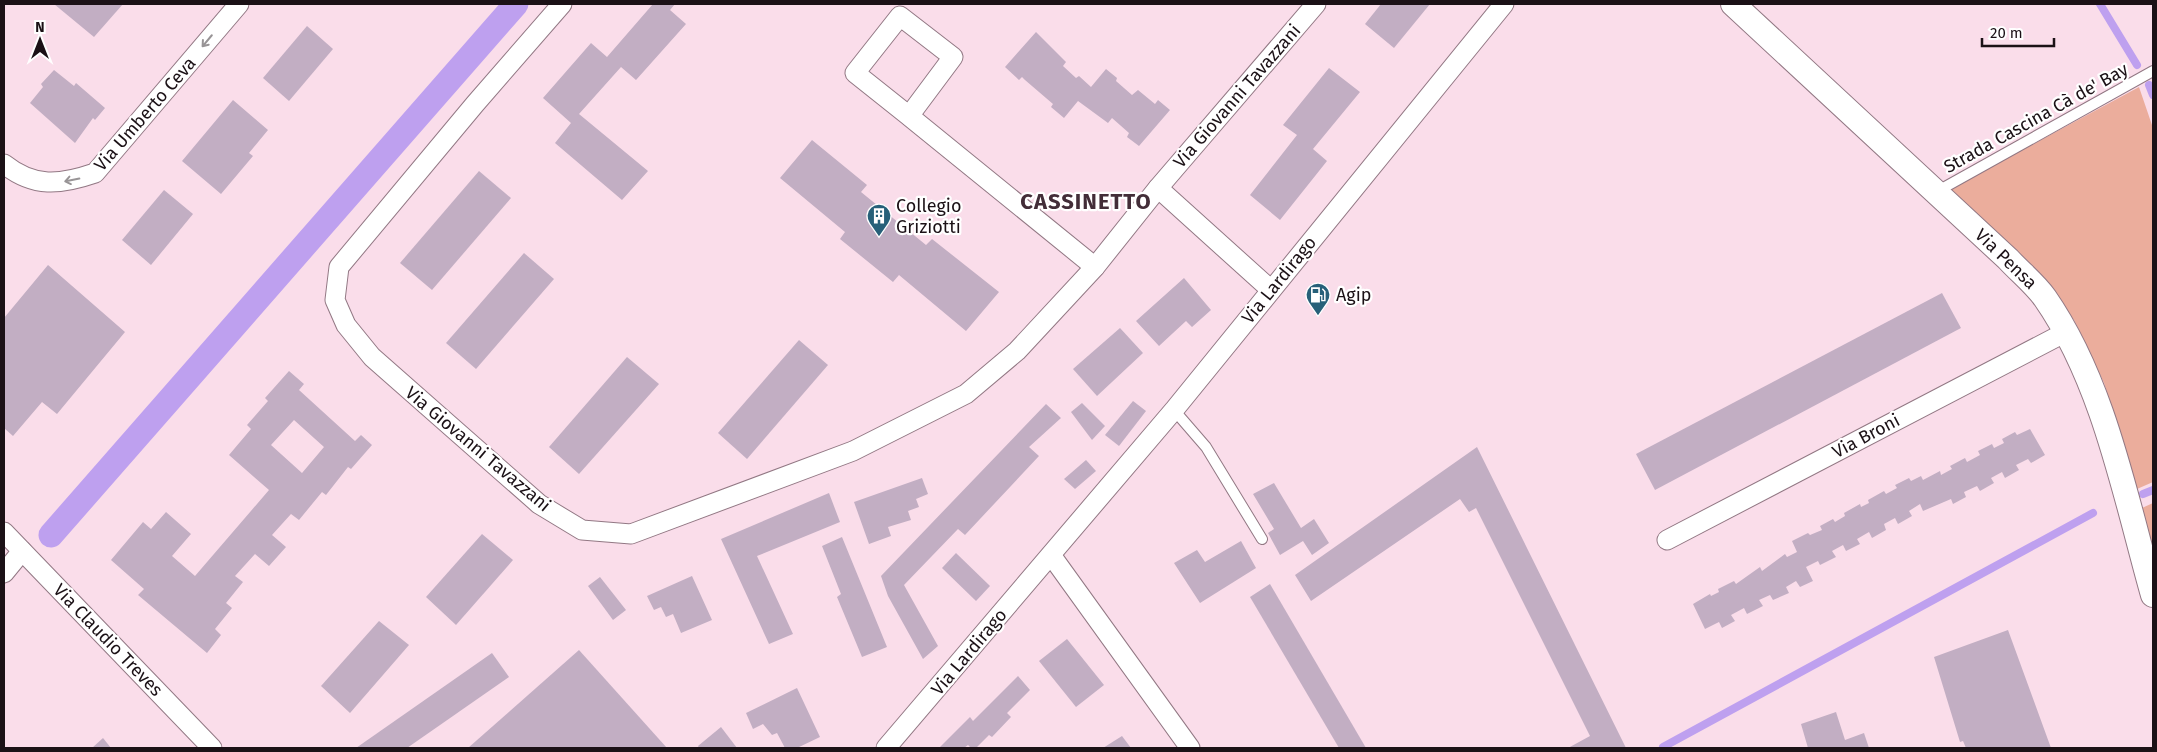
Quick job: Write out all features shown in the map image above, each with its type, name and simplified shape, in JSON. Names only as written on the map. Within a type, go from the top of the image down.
[{"type":"street","name":"Via Umberto Ceva","points":[[4,164],[17,175],[45,184],[74,180],[96,173],[239,4]]},
{"type":"street","name":"Via Giovanni Tavazzani","points":[[562,4],[475,104],[339,267],[335,300],[346,325],[372,357],[539,504],[582,530],[631,534],[854,451],[966,394],[1017,351],[1095,267],[1158,188],[1316,4]]},
{"type":"street","name":"Via Pensa","points":[[1733,4],[2008,259],[2043,296],[2066,332],[2099,404],[2153,595]]},
{"type":"street","name":"Via Lardirago","points":[[886,748],[1174,410],[1505,6]]},
{"type":"street","points":[[908,116],[953,57],[900,16],[855,73],[908,116],[1095,267]]},
{"type":"street","points":[[1158,188],[1271,290]]},
{"type":"street","name":"Via Broni","points":[[1667,540],[2066,332]]},
{"type":"street","name":"Via Claudio Treves","points":[[4,532],[212,748]]},
{"type":"street","points":[[4,573],[22,551]]},
{"type":"street","points":[[1051,555],[1190,748]]},
{"type":"lane","name":"Strada Cascina Cà de' Bay","points":[[1935,192],[2153,71]]},
{"type":"lane","points":[[1174,410],[1206,447],[1262,539]]},
{"type":"shaded area","points":[[2139,87],[2153,128],[2153,482],[2137,489],[2104,383],[2074,320],[2022,257],[1948,190]]},
{"type":"shaded area","points":[[2153,503],[2153,549],[2142,508]]},
{"type":"building","points":[[54,4],[123,4],[94,37]]},
{"type":"building","points":[[653,4],[675,4],[670,10],[686,24],[636,80],[621,67],[579,114],[648,171],[622,200],[555,143],[571,123],[543,98],[591,43],[607,57]]},
{"type":"building","points":[[1381,4],[1430,4],[1394,48],[1365,24]]},
{"type":"building","points":[[307,26],[333,49],[289,101],[263,78]]},
{"type":"building","points":[[1036,32],[1066,62],[1063,66],[1076,78],[1079,76],[1091,87],[1106,69],[1132,95],[1138,90],[1155,104],[1158,100],[1170,110],[1139,146],[1127,137],[1129,133],[1112,118],[1108,123],[1078,101],[1064,118],[1051,107],[1053,104],[1022,77],[1019,80],[1005,67]]},
{"type":"building","points":[[1329,68],[1360,92],[1313,149],[1327,161],[1280,220],[1250,195],[1297,135],[1283,125]]},
{"type":"building","points":[[54,70],[74,86],[76,83],[105,108],[95,120],[93,118],[75,143],[30,103],[43,87],[41,84]]},
{"type":"building","points":[[233,100],[268,130],[249,153],[253,156],[221,194],[182,161]]},
{"type":"building","name":"Collegio Griziotti","points":[[812,140],[867,185],[861,192],[926,245],[932,239],[999,292],[966,331],[899,275],[893,282],[840,239],[845,232],[780,178]]},
{"type":"building","points":[[479,171],[511,198],[432,290],[400,263]]},
{"type":"building","points":[[164,190],[193,214],[151,265],[122,240]]},
{"type":"building","points":[[524,253],[554,279],[476,369],[446,343]]},
{"type":"building","points":[[48,265],[125,332],[57,414],[42,402],[13,436],[4,428],[4,318]]},
{"type":"building","points":[[1184,278],[1211,310],[1192,327],[1186,321],[1159,346],[1136,321]]},
{"type":"building","points":[[1942,293],[1961,328],[1655,490],[1636,454]]},
{"type":"building","points":[[1120,328],[1143,353],[1097,396],[1073,369]]},
{"type":"building","points":[[799,340],[828,365],[747,459],[718,433]]},
{"type":"building","points":[[627,357],[659,384],[579,474],[549,447]]},
{"type":"building","points":[[289,371],[304,384],[299,390],[355,441],[361,435],[372,445],[351,469],[348,467],[326,495],[322,492],[299,520],[291,514],[272,535],[286,547],[269,566],[255,554],[235,576],[243,582],[226,603],[232,608],[215,629],[221,635],[207,653],[138,595],[144,589],[111,560],[143,522],[151,529],[166,512],[191,534],[172,556],[195,576],[269,490],[229,455],[251,429],[247,425],[268,401],[265,398]],"holes":[[[294,420],[324,447],[302,473],[271,445]]]},
{"type":"building","points":[[1133,401],[1146,411],[1119,446],[1105,435]]},
{"type":"building","points":[[1082,403],[1105,426],[1092,440],[1071,412]]},
{"type":"building","points":[[1046,404],[1061,418],[1029,447],[1039,456],[965,535],[958,529],[904,585],[938,646],[923,659],[888,596],[881,576]]},
{"type":"building","points":[[2030,429],[2045,455],[2031,463],[2028,459],[2016,465],[2019,470],[2005,478],[2002,472],[1991,478],[1994,483],[1980,491],[1977,486],[1964,492],[1966,497],[1953,504],[1951,499],[1923,511],[1920,504],[1909,511],[1912,516],[1898,524],[1895,518],[1884,524],[1886,530],[1872,538],[1869,532],[1857,539],[1860,544],[1846,551],[1843,545],[1832,551],[1836,557],[1820,565],[1818,561],[1806,567],[1813,581],[1800,587],[1796,581],[1786,587],[1789,593],[1773,600],[1770,595],[1759,600],[1763,606],[1747,614],[1744,608],[1731,615],[1735,621],[1722,628],[1719,622],[1705,629],[1693,604],[1710,594],[1711,596],[1719,592],[1718,589],[1734,581],[1736,584],[1760,567],[1762,571],[1785,554],[1787,557],[1797,552],[1792,541],[1808,533],[1810,535],[1822,530],[1820,526],[1833,519],[1835,522],[1845,516],[1844,513],[1860,504],[1861,507],[1869,503],[1868,500],[1884,491],[1886,494],[1897,488],[1895,485],[1909,478],[1911,481],[1921,476],[1923,480],[1940,471],[1941,475],[1952,469],[1950,466],[1965,458],[1967,462],[1980,455],[1978,451],[1992,444],[1994,448],[2004,443],[2002,439],[2015,432],[2017,435]]},
{"type":"building","points":[[1477,447],[1626,748],[1568,748],[1590,736],[1476,508],[1469,512],[1460,499],[1311,601],[1295,575]]},
{"type":"building","points":[[1086,460],[1096,471],[1075,489],[1064,479]]},
{"type":"building","points":[[922,478],[928,494],[916,499],[919,507],[908,511],[911,520],[888,527],[891,536],[869,544],[854,502]]},
{"type":"building","points":[[1274,483],[1301,528],[1314,519],[1329,543],[1312,555],[1303,541],[1280,555],[1268,533],[1274,529],[1253,494]]},
{"type":"building","points":[[829,493],[840,522],[757,556],[793,634],[769,644],[721,539]]},
{"type":"building","points":[[482,534],[513,560],[456,625],[426,597]]},
{"type":"building","points":[[842,537],[887,647],[862,657],[837,597],[841,594],[822,546]]},
{"type":"building","points":[[1241,541],[1256,568],[1200,603],[1174,563],[1197,550],[1205,562]]},
{"type":"building","points":[[956,553],[990,586],[976,601],[942,568]]},
{"type":"building","points":[[692,576],[712,620],[681,633],[673,614],[666,617],[661,607],[654,610],[647,596]]},
{"type":"building","points":[[600,577],[626,610],[613,620],[588,586]]},
{"type":"building","points":[[1270,584],[1366,748],[1339,748],[1250,597]]},
{"type":"building","points":[[379,621],[409,645],[350,713],[321,686]]},
{"type":"building","points":[[2008,630],[2051,748],[1966,748],[1963,741],[1960,742],[1934,657]]},
{"type":"building","points":[[1067,639],[1104,685],[1076,707],[1039,661]]},
{"type":"building","points":[[579,650],[667,748],[468,748]]},
{"type":"building","points":[[492,653],[509,677],[407,748],[356,748]]},
{"type":"building","points":[[1018,676],[1030,690],[1007,713],[1011,717],[992,737],[989,735],[976,748],[971,748],[968,745],[964,748],[939,748],[970,717],[973,721]]},
{"type":"building","points":[[797,688],[820,737],[797,748],[785,748],[777,733],[772,735],[763,724],[753,729],[746,713]]},
{"type":"building","points":[[1836,712],[1845,740],[1864,733],[1869,748],[1808,748],[1801,724]]},
{"type":"building","points":[[721,727],[737,748],[699,748],[698,746]]},
{"type":"building","points":[[1122,736],[1131,748],[1103,748]]},
{"type":"building","points":[[103,738],[111,748],[92,748]]},
{"type":"waterway","points":[[51,535],[516,4]]},
{"type":"waterway","points":[[2100,4],[2137,65]]},
{"type":"waterway","points":[[2149,85],[2153,95]]},
{"type":"waterway","points":[[2143,494],[2153,490]]},
{"type":"waterway","points":[[1663,747],[2093,513]]},
{"type":"place","name":"Collegio Griziotti","points":[[879,237]]},
{"type":"place","name":"Agip","points":[[1318,316]]},
{"type":"district","name":"CASSINETTO","points":[[1086,201]]}]
